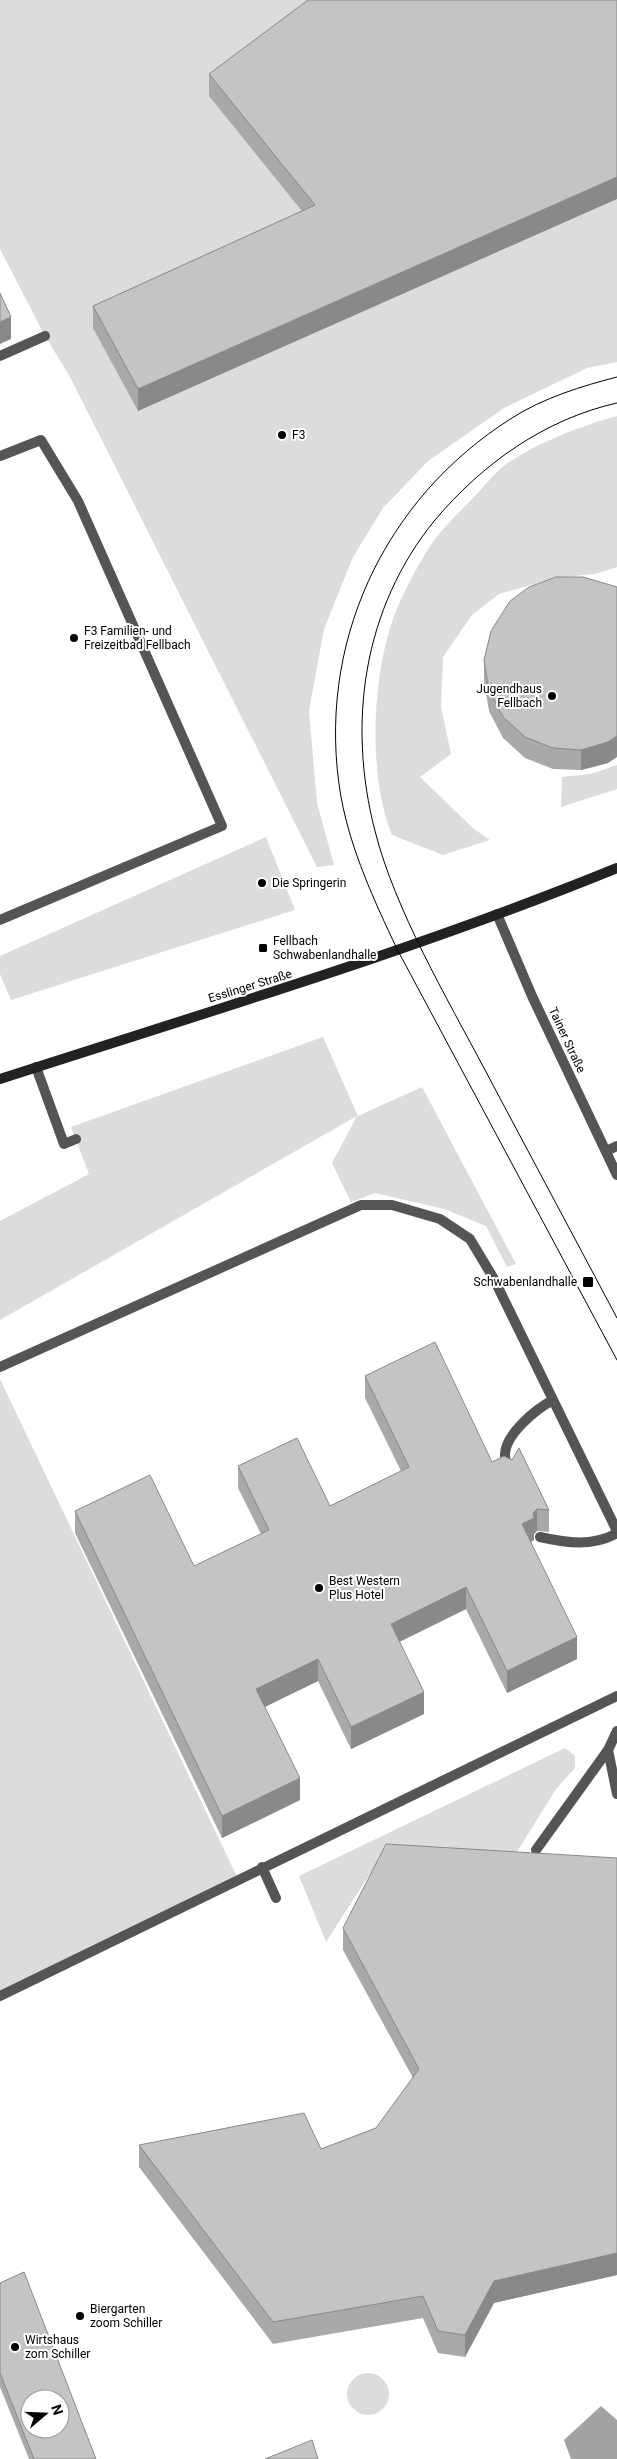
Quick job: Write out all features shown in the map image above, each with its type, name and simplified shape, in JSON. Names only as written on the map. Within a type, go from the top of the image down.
[{"type":"main road","name":"Esslinger Straße","points":[[0,1079],[291,987],[497,914],[617,868]]},
{"type":"street","points":[[0,356],[45,336]]},
{"type":"street","points":[[0,456],[42,440],[78,501],[222,826],[0,920]]},
{"type":"street","name":"Tainer Straße","points":[[497,914],[532,996],[617,1174]]},
{"type":"street","points":[[36,1067],[64,1144],[76,1139]]},
{"type":"street","points":[[606,1151],[617,1146]]},
{"type":"street","points":[[0,1367],[362,1205],[392,1205],[440,1219],[470,1238],[494,1280],[617,1532],[602,1541],[581,1543],[540,1537]]},
{"type":"street","points":[[510,1475],[504,1455],[512,1436],[534,1412],[553,1400]]},
{"type":"street","points":[[0,1996],[617,1696]]},
{"type":"street","points":[[536,1850],[608,1750],[617,1731]]},
{"type":"street","points":[[608,1750],[617,1794]]},
{"type":"street","points":[[262,1867],[276,1898]]},
{"type":"shaded area","name":"F3","points":[[0,0],[617,0],[617,362],[587,368],[504,408],[428,461],[383,508],[353,557],[324,629],[309,711],[317,803],[334,865],[317,867],[69,375],[45,336],[0,249]]},
{"type":"shaded area","points":[[617,416],[617,567],[595,574],[555,578],[499,594],[472,615],[443,657],[441,707],[451,754],[420,777],[474,829],[490,840],[443,855],[392,835],[384,811],[379,785],[376,757],[377,700],[385,646],[392,622],[412,577],[438,535],[500,469],[540,444]]},
{"type":"shaded area","points":[[617,765],[617,789],[561,807],[562,777],[591,774]]},
{"type":"shaded area","points":[[266,837],[295,910],[11,1000],[0,974],[0,956]]},
{"type":"shaded area","points":[[323,1037],[358,1116],[422,1087],[516,1264],[507,1267],[486,1226],[444,1209],[375,1193],[351,1202],[332,1163],[357,1116],[0,1320],[0,1221],[89,1174],[71,1127]]},
{"type":"shaded area","points":[[0,1379],[238,1879],[0,1996]]},
{"type":"shaded area","points":[[565,1748],[575,1756],[575,1768],[556,1789],[517,1852],[384,1852],[326,1942],[299,1876]]},
{"type":"shaded area","points":[[368,2373],[383,2379],[389,2394],[383,2409],[368,2415],[353,2409],[347,2394],[353,2379]]},
{"type":"shaded area","points":[[601,2406],[617,2420],[617,2459],[571,2459],[564,2440]]},
{"type":"building","points":[[308,0],[617,0],[617,177],[138,389],[93,306],[315,205],[209,74]]},
{"type":"building","points":[[0,293],[11,317],[0,322]]},
{"type":"building","name":"Jugendhaus Fellbach","points":[[556,577],[583,577],[617,587],[617,736],[608,742],[581,750],[553,748],[525,737],[503,717],[489,690],[484,660],[491,631],[510,601],[529,587]]},
{"type":"building","points":[[435,1342],[492,1462],[504,1456],[512,1460],[519,1448],[549,1510],[537,1509],[533,1513],[534,1518],[522,1524],[577,1637],[507,1671],[466,1587],[391,1624],[424,1692],[351,1727],[318,1659],[256,1689],[300,1778],[222,1816],[75,1511],[150,1475],[194,1566],[269,1530],[238,1466],[297,1438],[330,1506],[409,1467],[365,1376]]},
{"type":"building","points":[[386,1844],[617,1858],[617,2253],[494,2281],[465,2335],[438,2331],[423,2296],[273,2322],[139,2145],[304,2113],[321,2149],[376,2128],[419,2069],[343,1928]]},
{"type":"building","points":[[24,2272],[69,2389],[20,2389],[20,2424],[0,2373],[0,2283]]},
{"type":"building","points":[[70,2391],[96,2459],[34,2459],[26,2439],[70,2439]]},
{"type":"building","points":[[312,2440],[318,2459],[265,2459]]},
{"type":"tram line","points":[[617,377],[563,393],[537,404],[512,418],[467,451],[427,490],[394,534],[368,581],[350,632],[339,685],[336,741],[341,797],[345,817],[357,856],[380,912],[397,949],[617,1360]]},
{"type":"tram line","points":[[617,403],[590,410],[565,420],[517,446],[473,480],[435,520],[411,554],[391,591],[377,629],[368,668],[363,708],[362,749],[375,831],[395,892],[439,984],[617,1318]]},
{"type":"place","name":"F3","points":[[282,435]]},
{"type":"place","name":"F3 Familien- und Freizeitbad Fellbach","points":[[74,638]]},
{"type":"place","name":"Jugendhaus Fellbach","points":[[552,696]]},
{"type":"place","name":"Die Springerin","points":[[262,883]]},
{"type":"place","name":"Fellbach Schwabenlandhalle","points":[[263,948]]},
{"type":"place","name":"Schwabenlandhalle","points":[[588,1282]]},
{"type":"place","name":"Best Western Plus Hotel","points":[[319,1588]]},
{"type":"place","name":"Biergarten zoom Schiller","points":[[80,2316]]},
{"type":"place","name":"Wirtshaus zom Schiller","points":[[15,2347]]}]
